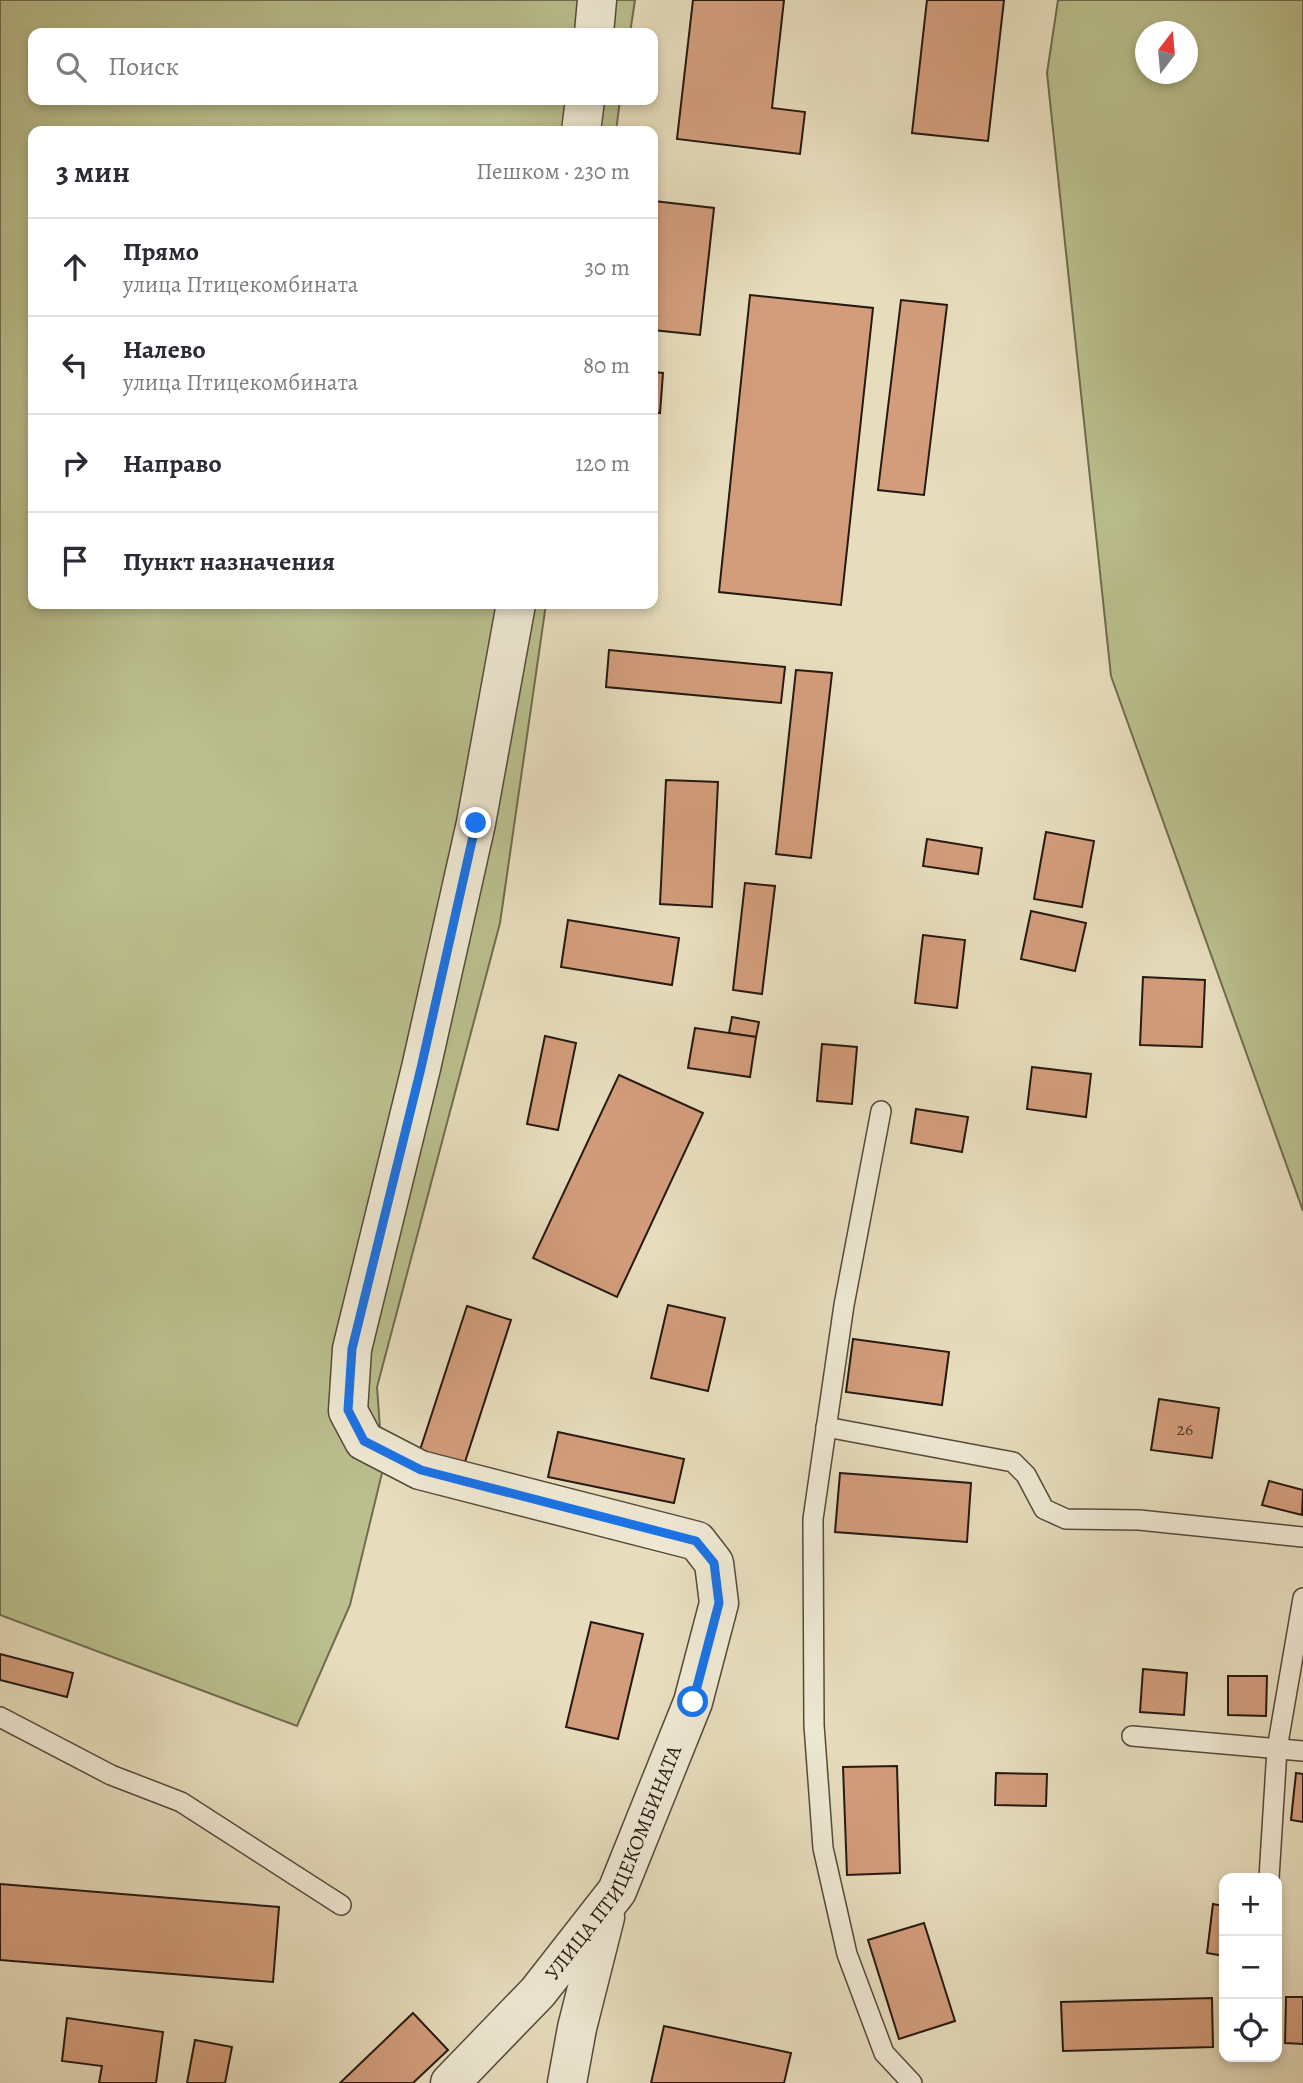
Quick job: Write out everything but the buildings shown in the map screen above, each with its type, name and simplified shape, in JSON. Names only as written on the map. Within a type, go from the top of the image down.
[{"type":"street","points":[[594,28],[597,0]]},
{"type":"street","points":[[582,126],[584,105]]},
{"type":"street","name":"УЛИЦА ПТИЦЕКОМБИНАТА","points":[[450,2083],[538,1992],[617,1891],[693,1702],[719,1603],[714,1563],[696,1541],[421,1470],[364,1441],[348,1410],[352,1349],[421,1068],[473,837],[515,609]]},
{"type":"street","points":[[567,2083],[577,2028],[609,1901]]},
{"type":"lane","points":[[881,1111],[844,1305],[813,1519],[814,1725],[823,1848],[847,1954],[884,2053],[912,2083]]},
{"type":"lane","points":[[826,1427],[1013,1462],[1026,1475],[1044,1509],[1066,1519],[1139,1520],[1303,1538]]},
{"type":"lane","points":[[1269,1873],[1277,1749],[1303,1598]]},
{"type":"lane","points":[[0,1717],[111,1775],[181,1802],[341,1905]]},
{"type":"lane","points":[[1132,1737],[1303,1751]]},
{"type":"green space","points":[[0,0],[635,0],[631,28],[28,28],[28,105],[619,105],[617,126],[28,126],[28,609],[545,609],[500,923],[377,1387],[383,1469],[350,1605],[297,1726],[0,1615]]},
{"type":"green space","points":[[1058,0],[1303,0],[1303,1211],[1111,676],[1047,73]]},
{"type":"route","points":[[476,823],[421,1068],[352,1349],[348,1410],[364,1441],[421,1470],[696,1541],[714,1563],[719,1603],[693,1702]]}]
